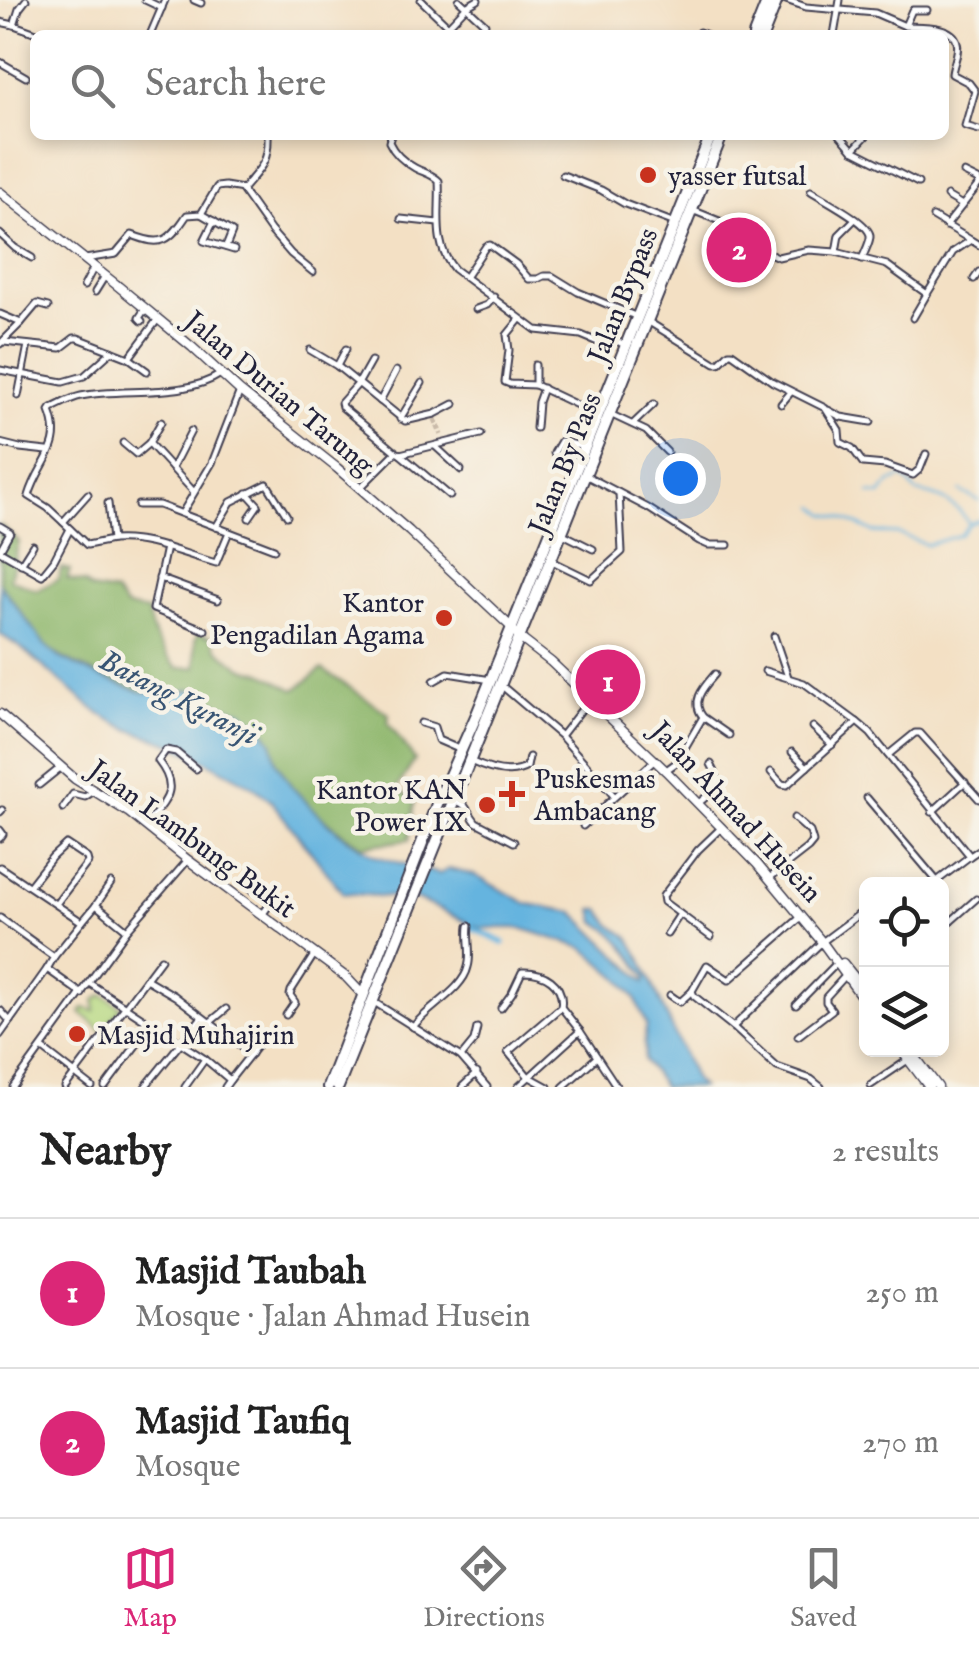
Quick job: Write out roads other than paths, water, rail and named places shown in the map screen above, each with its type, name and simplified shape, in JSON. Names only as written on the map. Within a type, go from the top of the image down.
[{"type":"highway","points":[[756,30],[768,2]]},
{"type":"highway","points":[[764,30],[768,2]]},
{"type":"highway","name":"Jalan Bypass","points":[[362,994],[437,804],[468,755],[582,470],[584,447],[600,418],[626,346],[651,298],[675,223],[710,140]]},
{"type":"highway","points":[[651,298],[720,140]]},
{"type":"highway","name":"Jalan By Pass","points":[[518,631],[550,560],[600,418],[642,319]]},
{"type":"highway","points":[[338,1087],[453,804],[468,755]]},
{"type":"highway","points":[[328,1087],[362,994]]},
{"type":"street","points":[[14,23],[26,0]]},
{"type":"street","points":[[144,0],[162,8]]},
{"type":"street","points":[[152,30],[165,0]]},
{"type":"street","points":[[421,0],[452,30]]},
{"type":"street","points":[[459,0],[485,24]]},
{"type":"street","points":[[448,26],[478,0]]},
{"type":"street","points":[[786,0],[806,7],[875,13],[906,26],[940,30]]},
{"type":"street","points":[[835,30],[840,0]]},
{"type":"street","points":[[906,26],[912,10],[927,10]]},
{"type":"street","points":[[0,22],[30,30]]},
{"type":"street","points":[[949,32],[958,44],[952,74],[969,82],[975,90],[965,126],[979,130]]},
{"type":"street","points":[[0,62],[26,78]]},
{"type":"street","points":[[242,190],[265,164],[268,140]]},
{"type":"street","points":[[390,140],[391,148],[438,181],[438,223],[444,256],[454,269],[540,331],[582,336],[605,345],[612,339],[626,346]]},
{"type":"street","points":[[844,140],[853,150],[918,183]]},
{"type":"street","points":[[853,150],[862,140]]},
{"type":"street","points":[[946,226],[979,184],[964,174]]},
{"type":"street","points":[[563,175],[675,223]]},
{"type":"street","points":[[202,214],[217,187],[242,190],[291,254],[313,272]]},
{"type":"street","points":[[811,191],[855,219],[870,235],[862,258]]},
{"type":"street","points":[[0,207],[4,196]]},
{"type":"street","name":"Jalan Durian Tarung","points":[[4,196],[360,488],[518,631]]},
{"type":"street","points":[[948,196],[962,205]]},
{"type":"street","points":[[692,210],[744,231],[747,243],[772,255],[785,257],[810,250],[862,258],[887,265],[927,294]]},
{"type":"street","points":[[85,259],[116,254],[132,235],[159,242],[174,234],[186,215],[202,214],[232,232],[226,247]]},
{"type":"street","points":[[933,218],[979,245]]},
{"type":"street","points":[[402,219],[438,223]]},
{"type":"street","points":[[836,252],[840,234],[855,219]]},
{"type":"street","points":[[214,221],[204,241],[234,250]]},
{"type":"street","points":[[0,234],[32,258]]},
{"type":"street","points":[[913,318],[956,248],[970,240]]},
{"type":"street","points":[[466,277],[490,245],[530,279],[552,276],[578,292],[642,319],[715,363],[732,353],[791,392],[841,417],[871,422]]},
{"type":"street","points":[[84,286],[94,267]]},
{"type":"street","points":[[974,280],[979,272]]},
{"type":"street","points":[[94,292],[105,276]]},
{"type":"street","points":[[476,309],[494,297]]},
{"type":"street","points":[[2,343],[37,304],[48,307]]},
{"type":"street","points":[[142,321],[139,318],[145,308]]},
{"type":"street","points":[[0,314],[20,323]]},
{"type":"street","points":[[129,358],[158,319]]},
{"type":"street","points":[[520,319],[507,335],[504,380],[508,384],[539,386],[600,418]]},
{"type":"street","points":[[2,343],[61,348],[78,338],[129,358],[147,371]]},
{"type":"street","points":[[18,396],[28,344]]},
{"type":"street","points":[[337,366],[346,349]]},
{"type":"street","points":[[310,350],[337,366],[400,420],[435,416],[454,404]]},
{"type":"street","points":[[0,370],[62,382],[84,376],[112,351]]},
{"type":"street","points":[[371,361],[342,407],[450,496]]},
{"type":"street","points":[[535,366],[539,386],[536,428]]},
{"type":"street","points":[[380,401],[396,372]]},
{"type":"street","points":[[221,374],[194,385],[80,396],[52,408],[56,432],[53,446],[29,495],[88,545],[136,541],[216,562],[229,532]]},
{"type":"street","points":[[400,420],[422,383]]},
{"type":"street","points":[[182,513],[218,448],[240,391]]},
{"type":"street","points":[[782,404],[791,392]]},
{"type":"street","points":[[633,424],[654,404]]},
{"type":"street","points":[[825,408],[840,432],[840,442],[852,448],[863,463],[885,465],[913,475],[920,470],[926,454]]},
{"type":"street","points":[[580,420],[600,418],[633,424],[650,434],[667,452]]},
{"type":"street","points":[[123,443],[136,454],[162,422]]},
{"type":"street","points":[[172,468],[191,431]]},
{"type":"street","points":[[360,488],[398,453],[481,434]]},
{"type":"street","points":[[438,445],[441,436]]},
{"type":"street","points":[[554,454],[561,441],[584,447]]},
{"type":"street","points":[[149,442],[194,492]]},
{"type":"street","points":[[0,443],[35,451],[50,450]]},
{"type":"street","points":[[438,445],[461,470]]},
{"type":"street","points":[[582,470],[705,544],[728,545]]},
{"type":"street","points":[[216,527],[231,502],[268,484],[287,516]]},
{"type":"street","points":[[247,492],[258,505],[249,518]]},
{"type":"street","points":[[550,560],[592,580],[619,556],[620,493]]},
{"type":"street","points":[[63,522],[88,494]]},
{"type":"street","points":[[108,503],[112,540]]},
{"type":"street","points":[[138,505],[159,504],[274,549]]},
{"type":"street","points":[[0,526],[10,532],[0,551],[39,575],[45,574],[70,529]]},
{"type":"street","points":[[561,532],[593,549]]},
{"type":"street","points":[[21,564],[32,544]]},
{"type":"street","points":[[166,547],[154,610],[206,630]]},
{"type":"street","points":[[159,578],[218,600]]},
{"type":"street","name":"Jalan Ahmad Husein","points":[[518,631],[589,695],[757,864],[823,941],[859,994]]},
{"type":"street","points":[[774,636],[788,677]]},
{"type":"street","points":[[561,736],[606,663]]},
{"type":"street","points":[[765,671],[809,686],[870,733],[970,856]]},
{"type":"street","points":[[434,681],[448,673],[496,683],[561,736],[614,796]]},
{"type":"street","points":[[715,674],[698,698],[698,711],[729,735]]},
{"type":"street","name":"Jalan Ahmad Husein","points":[[589,695],[757,857],[859,984]]},
{"type":"street","name":"Jalan Lambung Bukit","points":[[0,714],[60,768],[146,825],[346,977],[362,994]]},
{"type":"street","points":[[669,768],[703,718]]},
{"type":"street","points":[[771,772],[785,786],[857,722]]},
{"type":"street","points":[[421,723],[436,728],[436,738],[442,743],[488,768],[518,772],[527,768],[529,756]]},
{"type":"street","points":[[813,727],[832,745]]},
{"type":"street","points":[[888,755],[919,732],[978,797]]},
{"type":"street","points":[[146,825],[170,795],[170,781],[158,761],[166,750],[176,752],[196,769]]},
{"type":"street","points":[[792,752],[807,767]]},
{"type":"street","points":[[583,826],[655,760]]},
{"type":"street","points":[[702,801],[718,784],[711,764]]},
{"type":"street","points":[[40,784],[60,768]]},
{"type":"street","points":[[932,812],[964,782]]},
{"type":"street","points":[[63,808],[73,794],[84,797],[94,791]]},
{"type":"street","points":[[867,798],[930,877]]},
{"type":"street","points":[[453,804],[466,806],[476,822],[514,842]]},
{"type":"street","points":[[772,876],[812,842],[810,832],[794,818]]},
{"type":"street","points":[[711,937],[664,902],[664,896],[698,850],[722,827]]},
{"type":"street","points":[[0,830],[0,838]]},
{"type":"street","points":[[30,885],[66,844],[87,858],[88,862],[56,904]]},
{"type":"street","points":[[943,877],[979,850]]},
{"type":"street","points":[[13,1087],[127,930],[188,860]]},
{"type":"street","points":[[0,867],[82,922]]},
{"type":"street","points":[[0,1034],[111,883]]},
{"type":"street","points":[[252,890],[270,904],[262,915]]},
{"type":"street","points":[[949,923],[976,898]]},
{"type":"street","points":[[96,905],[127,930]]},
{"type":"street","points":[[667,934],[680,914]]},
{"type":"street","points":[[733,1027],[823,941],[859,914]]},
{"type":"street","points":[[670,995],[680,1002],[692,991],[707,965],[729,980],[801,917]]},
{"type":"street","points":[[0,918],[54,957]]},
{"type":"street","points":[[413,1028],[428,1010],[454,990],[466,973],[469,926]]},
{"type":"street","points":[[286,1015],[295,1002],[290,990],[314,956]]},
{"type":"street","points":[[65,1087],[161,959]]},
{"type":"street","points":[[796,1005],[837,962]]},
{"type":"street","points":[[47,968],[82,994]]},
{"type":"street","points":[[501,1008],[519,975],[527,971],[546,978],[560,989],[561,1007],[617,1087]]},
{"type":"street","points":[[798,1036],[832,1010],[826,1002],[827,994],[846,976]]},
{"type":"street","points":[[146,978],[251,1054]]},
{"type":"street","points":[[89,983],[205,1059],[230,1080]]},
{"type":"street","points":[[692,991],[778,1067],[811,1079],[821,1087]]},
{"type":"street","points":[[374,1002],[461,1057],[487,1087]]},
{"type":"street","points":[[548,1087],[528,1076],[509,1050],[561,1007]]},
{"type":"street","points":[[209,1023],[226,1008]]},
{"type":"street","points":[[0,1010],[10,1022]]},
{"type":"street","points":[[145,1087],[201,1018]]},
{"type":"street","points":[[105,1087],[152,1024]]},
{"type":"street","points":[[461,1057],[474,1041],[477,1028]]},
{"type":"street","points":[[518,1087],[580,1032]]},
{"type":"street","points":[[225,1087],[260,1042]]},
{"type":"street","points":[[42,1048],[92,1087]]},
{"type":"street","points":[[564,1087],[597,1057]]},
{"type":"street","points":[[871,1085],[905,1057]]},
{"type":"street","points":[[911,1057],[929,1087]]},
{"type":"street","points":[[912,1057],[938,1087]]},
{"type":"street","points":[[185,1087],[205,1059]]},
{"type":"street","points":[[462,1087],[476,1073]]},
{"type":"street","points":[[574,1077],[581,1087]]},
{"type":"water","name":"Batang Kuranji","points":[[0,584],[45,645],[59,657],[142,692],[192,690],[241,711],[272,742],[276,762],[292,787],[341,834],[375,856],[439,874],[449,869],[474,875],[528,904],[573,912],[645,982],[646,977],[624,946],[596,922],[593,909],[600,909],[612,926],[628,936],[641,958],[701,1087],[663,1087],[644,1060],[647,1025],[635,998],[619,978],[584,948],[520,928],[480,928],[416,899],[343,893],[271,801],[251,785],[191,753],[98,713],[0,634]]},
{"type":"waterway","points":[[869,493],[880,495],[902,477],[916,492],[952,505],[968,522]]},
{"type":"waterway","points":[[960,491],[979,501]]},
{"type":"waterway","points":[[816,506],[826,514],[873,532],[899,534],[927,545],[960,535],[969,524],[979,520]]},
{"type":"waterway","points":[[471,922],[469,926],[503,943]]},
{"type":"tunnel","points":[[435,419],[441,435]]},
{"type":"place","name":"yasser futsal","points":[[648,175]]},
{"type":"place","name":"Masjid Taufiq","points":[[739,250]]},
{"type":"place","name":"Kantor Pengadilan Agama","points":[[444,618]]},
{"type":"place","name":"Masjid Taubah","points":[[608,682]]},
{"type":"place","name":"Puskesmas Ambacang","points":[[512,794]]},
{"type":"place","name":"Kantor KAN Power IX","points":[[487,805]]},
{"type":"place","name":"Masjid Muhajirin","points":[[77,1034]]}]
